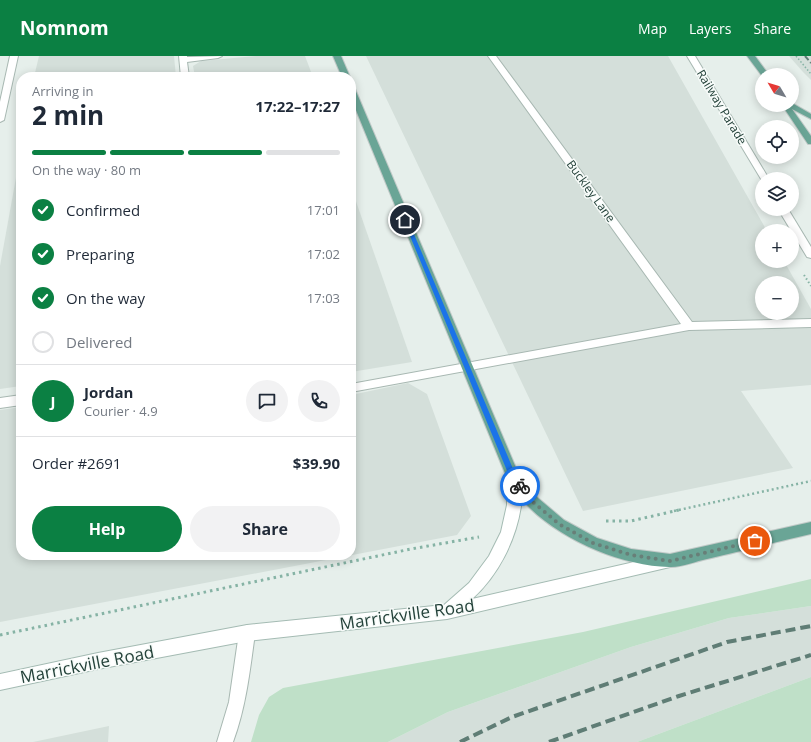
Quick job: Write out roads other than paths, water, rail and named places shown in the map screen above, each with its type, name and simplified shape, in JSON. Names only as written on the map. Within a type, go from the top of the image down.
[{"type":"main road","points":[[0,120],[14,56]]},
{"type":"main road","points":[[184,72],[183,58],[218,56]]},
{"type":"main road","points":[[338,56],[344,72]]},
{"type":"main road","name":"Buckley Lane","points":[[492,56],[689,326]]},
{"type":"main road","name":"Railway Parade","points":[[691,56],[761,172]]},
{"type":"main road","points":[[752,56],[760,68]]},
{"type":"main road","points":[[356,101],[514,478],[533,502],[559,524],[593,543],[631,555],[670,561]]},
{"type":"main road","points":[[799,109],[811,117]]},
{"type":"main road","points":[[791,112],[811,142]]},
{"type":"main road","points":[[787,216],[811,255]]},
{"type":"main road","points":[[356,387],[689,326],[811,323]]},
{"type":"main road","points":[[0,404],[16,401]]},
{"type":"main road","points":[[447,612],[474,588],[494,561],[508,532],[514,505],[514,478]]},
{"type":"main road","name":"Marrickville Road","points":[[0,682],[98,661],[246,634],[447,612],[811,528]]},
{"type":"main road","points":[[225,742],[229,733],[240,684],[246,634]]},
{"type":"railway","points":[[805,56],[811,63]]},
{"type":"railway","points":[[460,742],[512,717],[727,642],[811,626]]},
{"type":"railway","points":[[549,742],[679,696],[811,655]]}]
